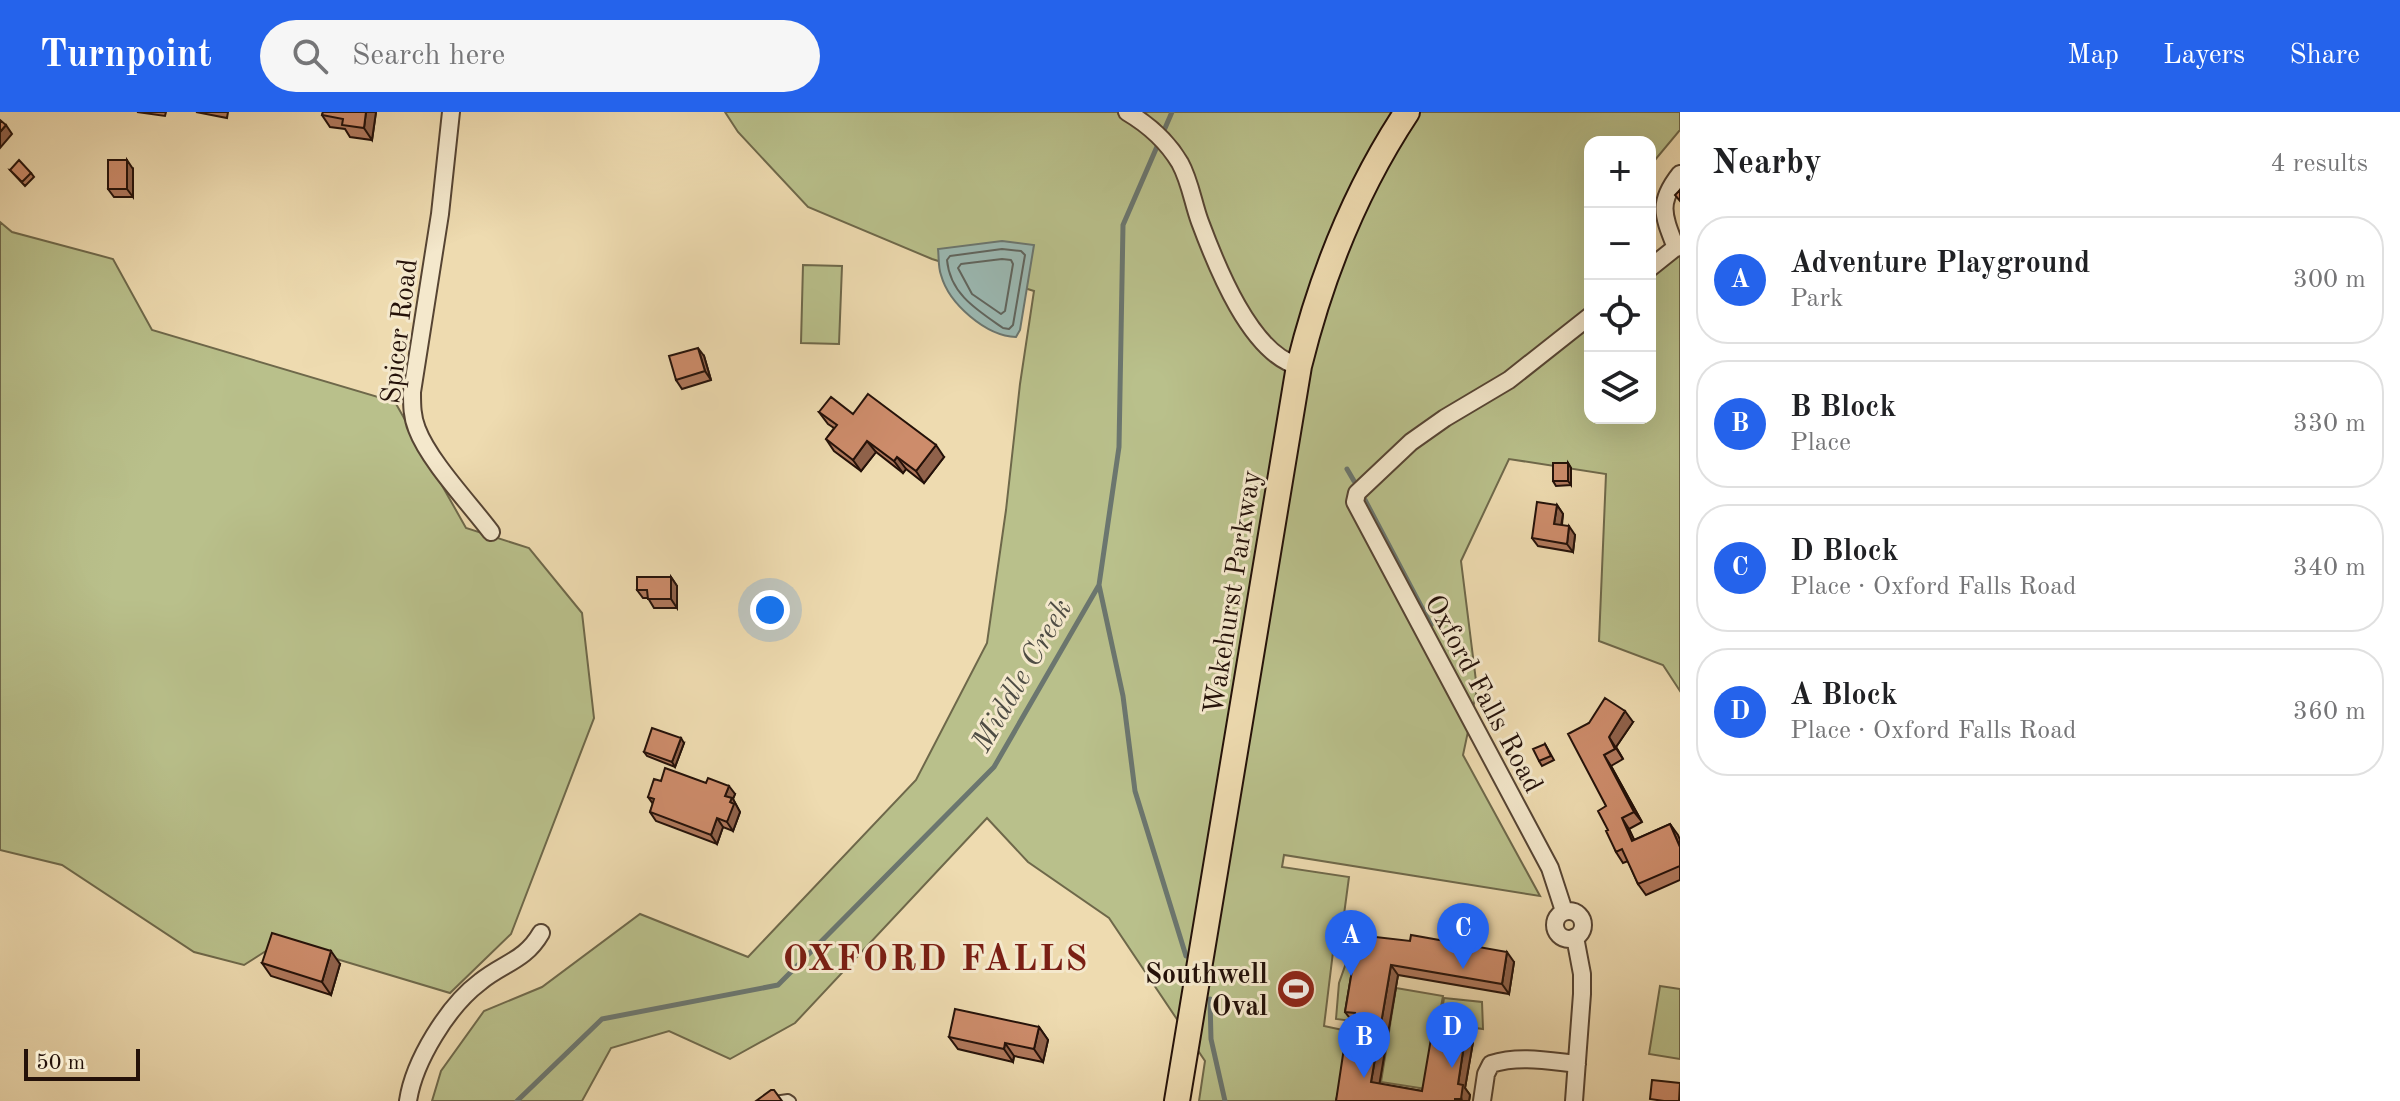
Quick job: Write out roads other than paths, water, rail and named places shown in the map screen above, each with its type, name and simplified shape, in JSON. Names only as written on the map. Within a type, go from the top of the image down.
[{"type":"main road","name":"Wakehurst Parkway","points":[[1177,1101],[1299,366],[1328,270],[1354,206],[1386,143],[1407,112]]},
{"type":"street","name":"Spicer Road","points":[[451,112],[440,214],[412,392],[412,413],[417,431],[434,457],[491,532]]},
{"type":"street","points":[[1127,112],[1161,137],[1179,162],[1221,276],[1260,339],[1288,364],[1299,366]]},
{"type":"street","points":[[1656,263],[1678,246],[1663,217],[1664,199],[1680,174]]},
{"type":"street","name":"Oxford Falls Road","points":[[1577,1064],[1582,974],[1575,937],[1565,938],[1556,931],[1555,921],[1564,911],[1550,868],[1355,502],[1357,493],[1411,442],[1509,380],[1584,321]]},
{"type":"street","points":[[408,1101],[411,1084],[446,1016],[480,981],[533,948],[541,933]]},
{"type":"street","points":[[1482,1101],[1486,1074],[1491,1064],[1523,1059],[1577,1064],[1574,1101]]},
{"type":"lane","points":[[774,1101],[791,1101]]},
{"type":"water","points":[[1002,241],[1034,245],[1020,330],[1016,337],[993,331],[970,316],[952,297],[939,269],[938,249]]},
{"type":"waterway","name":"Middle Creek","points":[[517,1101],[602,1019],[778,985],[994,767],[1099,585],[1119,447],[1123,225],[1172,112]]},
{"type":"waterway","points":[[1347,469],[1354,481]]},
{"type":"waterway","points":[[1365,500],[1431,625]]},
{"type":"waterway","points":[[1099,585],[1123,696],[1135,791],[1186,956]]},
{"type":"waterway","points":[[1210,999],[1211,1039],[1225,1101]]},
{"type":"place","name":"D Block","points":[[1463,969]]},
{"type":"place","name":"Adventure Playground","points":[[1351,976]]},
{"type":"place","name":"Southwell Oval","points":[[1296,989]]},
{"type":"place","name":"A Block","points":[[1452,1068]]},
{"type":"place","name":"B Block","points":[[1364,1078]]},
{"type":"district","name":"OXFORD FALLS","points":[[936,957]]}]
